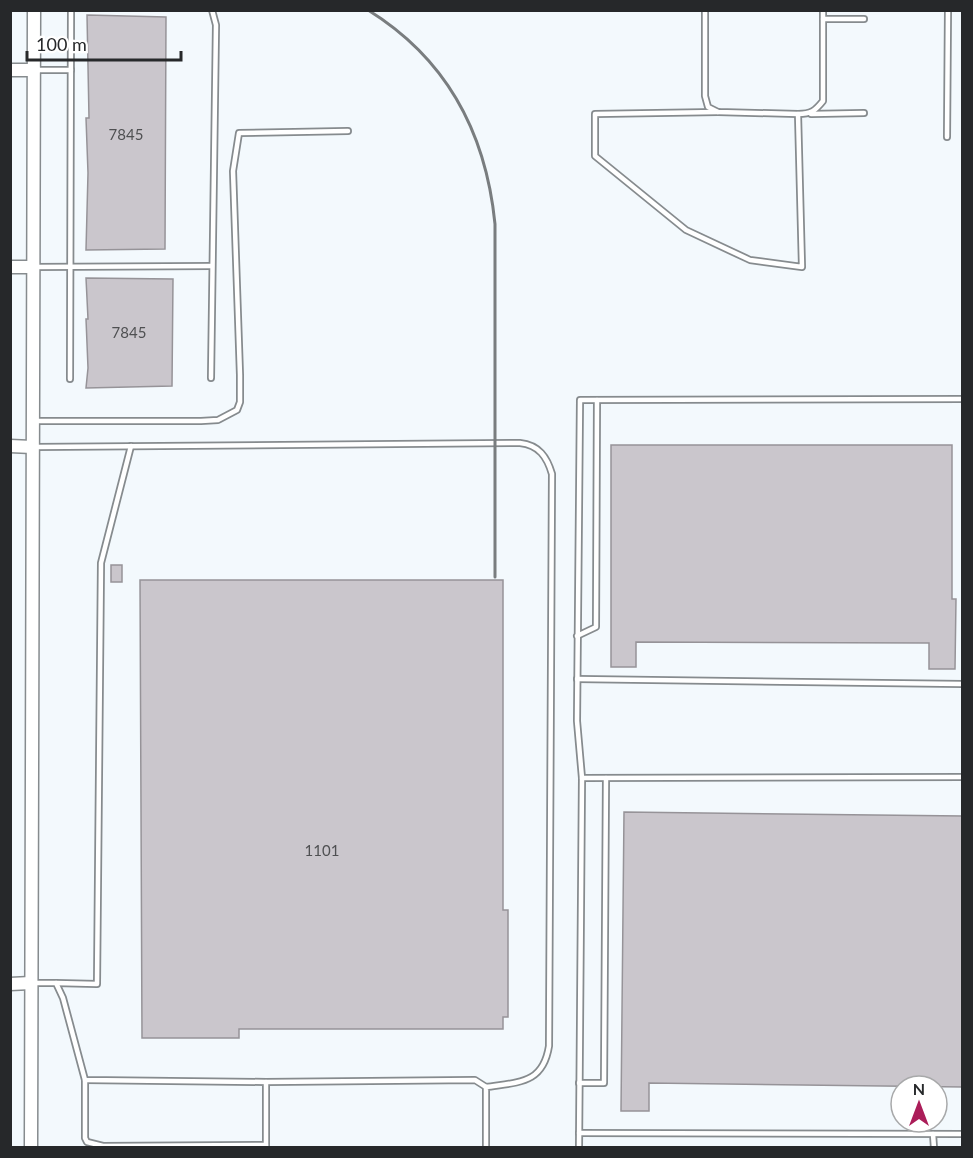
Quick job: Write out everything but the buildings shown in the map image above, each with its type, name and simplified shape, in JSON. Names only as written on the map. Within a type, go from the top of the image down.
[{"type":"main road","points":[[31,1148],[34,10]]},
{"type":"main road","points":[[10,70],[34,70]]},
{"type":"main road","points":[[10,267],[33,267]]},
{"type":"main road","points":[[10,446],[32,447]]},
{"type":"main road","points":[[10,984],[31,983]]},
{"type":"lane","points":[[70,379],[71,10]]},
{"type":"lane","points":[[211,378],[216,25],[212,10]]},
{"type":"lane","points":[[705,10],[705,96],[708,107],[718,112]]},
{"type":"lane","points":[[809,114],[816,110],[823,101],[823,10]]},
{"type":"lane","points":[[947,137],[948,10]]},
{"type":"lane","points":[[823,19],[840,16],[864,19]]},
{"type":"lane","points":[[34,70],[71,70]]},
{"type":"lane","points":[[798,114],[802,267],[750,260],[686,230],[595,156],[595,114],[864,113]]},
{"type":"lane","points":[[32,421],[201,421],[218,420],[237,411],[240,402],[240,375],[233,171],[239,132],[348,131]]},
{"type":"lane","points":[[33,267],[212,266]]},
{"type":"lane","points":[[579,1148],[582,778],[577,721],[577,636],[580,400],[963,399]]},
{"type":"lane","points":[[577,636],[596,627],[597,400]]},
{"type":"lane","points":[[32,447],[520,443],[536,448],[549,463],[552,474],[549,1046],[546,1064],[535,1075],[523,1081],[486,1087],[475,1080],[266,1082],[85,1080]]},
{"type":"lane","points":[[31,983],[97,984],[101,563],[131,446]]},
{"type":"lane","points":[[577,679],[963,684]]},
{"type":"lane","points":[[582,778],[963,777]]},
{"type":"lane","points":[[579,1083],[604,1083],[606,778]]},
{"type":"lane","points":[[56,983],[63,998],[85,1080],[85,1138],[91,1144],[103,1146],[266,1146],[266,1082]]},
{"type":"lane","points":[[486,1087],[486,1148]]},
{"type":"lane","points":[[579,1133],[889,1134]]},
{"type":"lane","points":[[933,1134],[934,1148]]},
{"type":"railway","points":[[368,10],[420,51],[441,75],[472,129],[490,191],[495,224],[495,577]]}]
